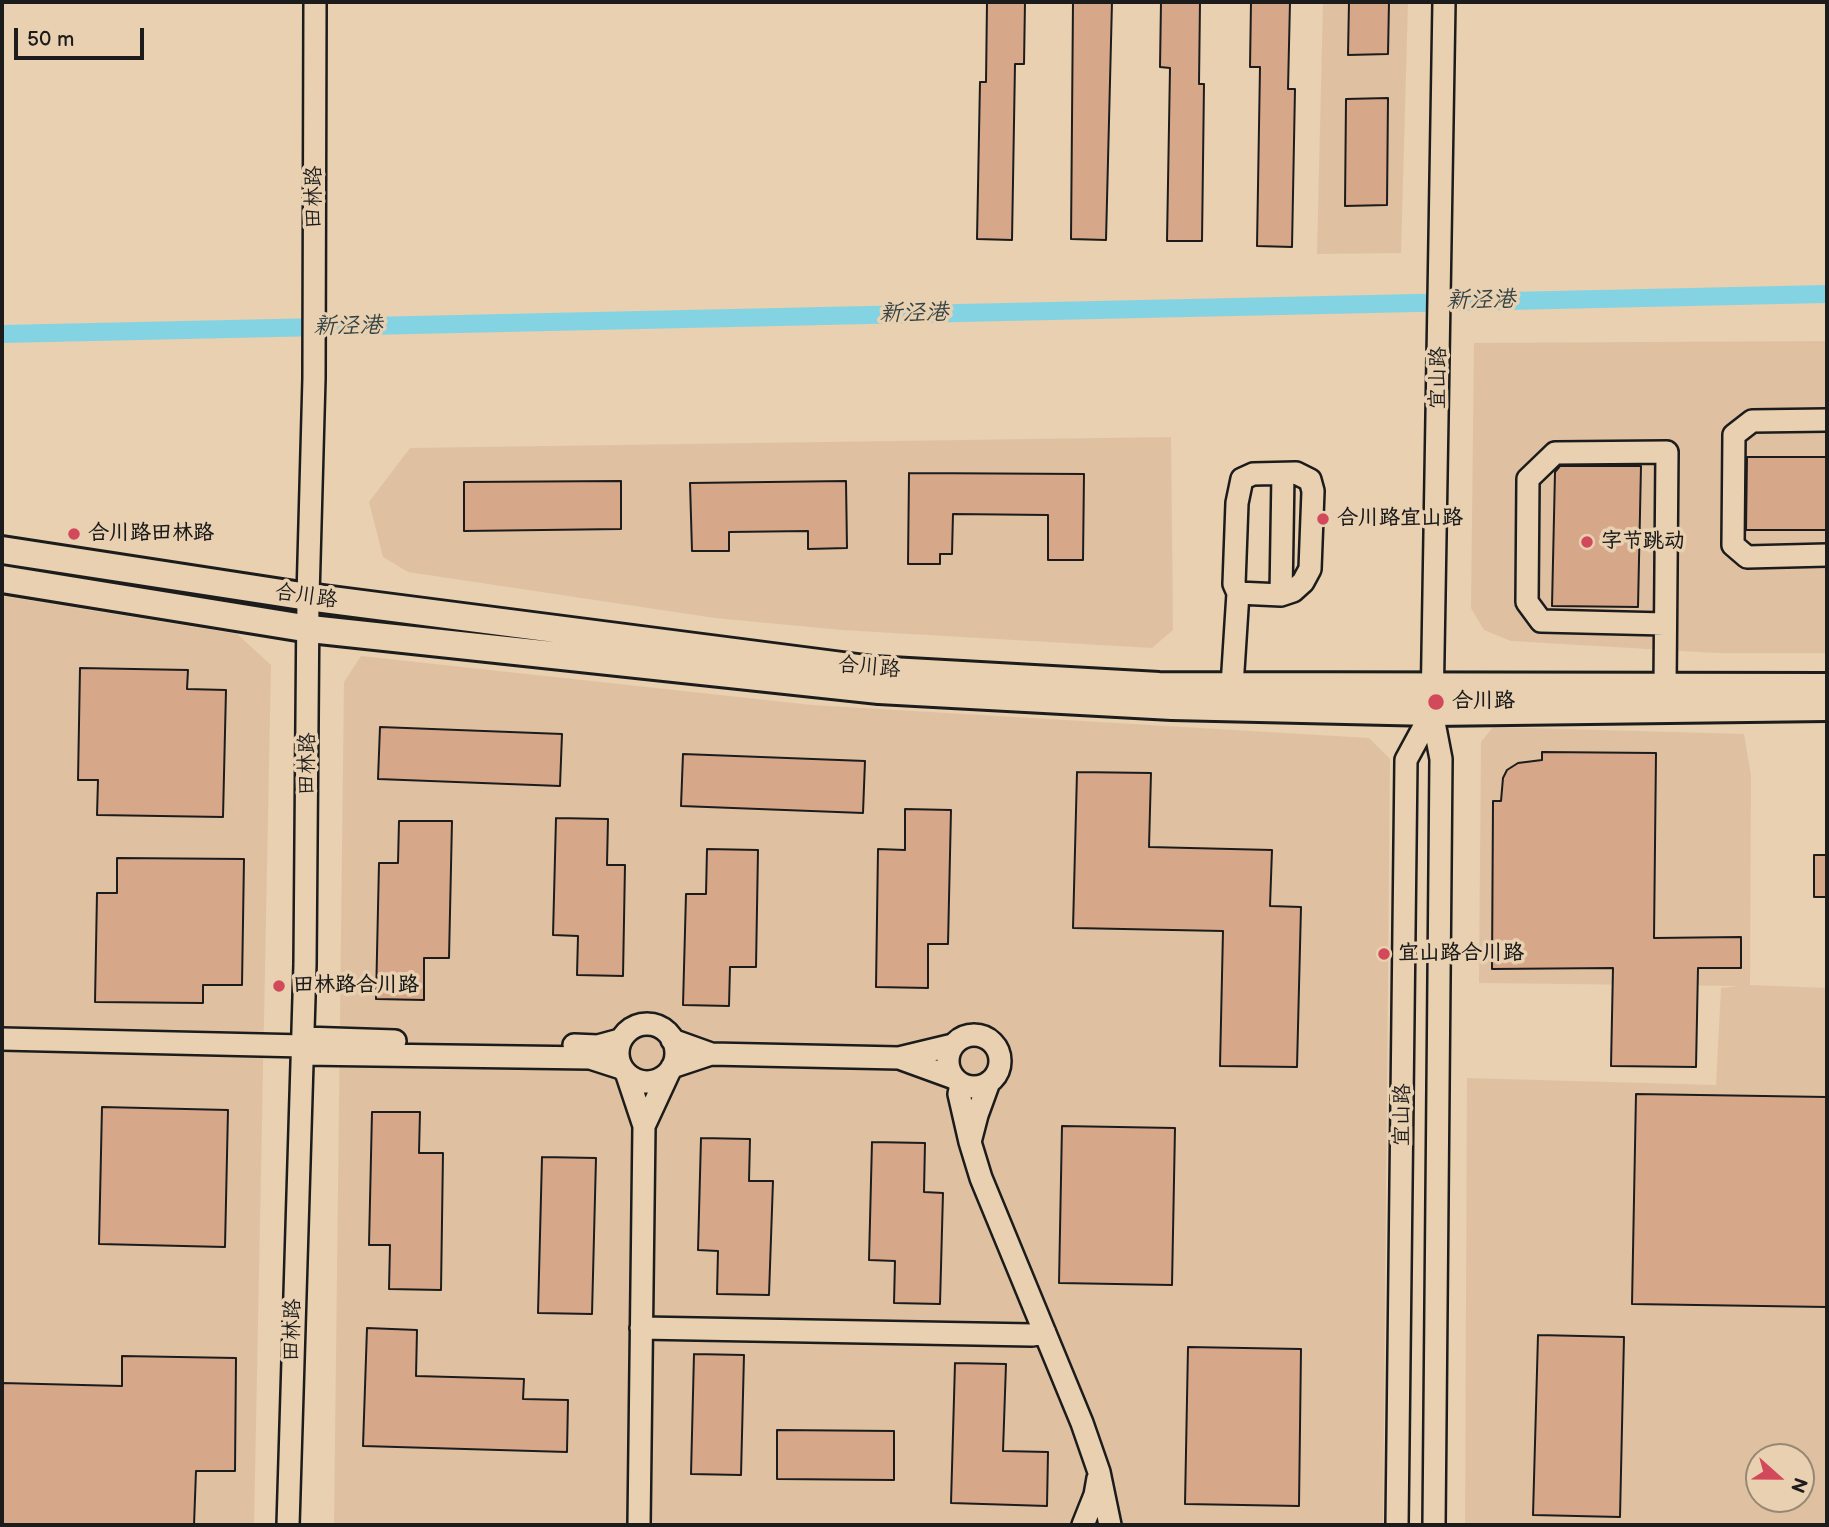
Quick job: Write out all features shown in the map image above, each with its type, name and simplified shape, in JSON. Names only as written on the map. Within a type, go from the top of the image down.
[{"type":"main road","name":"合川路","points":[[2,550],[308,597],[873,670],[1159,686],[1232,686],[1433,699],[1827,707]]},
{"type":"main road","name":"合川路","points":[[2,579],[310,629],[879,690],[1172,706],[1433,699],[1665,687],[1827,687]]},
{"type":"street","name":"田林路","points":[[288,1525],[304,1046],[310,629],[308,597],[314,378],[315,2]]},
{"type":"street","name":"宜山路","points":[[1434,1525],[1441,759],[1433,699],[1444,2]]},
{"type":"street","points":[[1827,420],[1752,421],[1734,435],[1733,545],[1747,556],[1827,555]]},
{"type":"street","points":[[1665,624],[1541,621],[1527,602],[1528,479],[1555,453],[1667,452],[1665,687]]},
{"type":"street","points":[[1232,686],[1238,593],[1234,584],[1237,503],[1242,479],[1253,474],[1296,474],[1310,480],[1313,491],[1310,569],[1303,582],[1293,591],[1281,595],[1238,593]]},
{"type":"street","points":[[1281,595],[1283,474]]},
{"type":"street","name":"宜山路","points":[[1397,1525],[1406,760],[1433,699]]},
{"type":"street","points":[[304,1046],[598,1046],[620,1040],[635,1027],[644,1024],[663,1029],[673,1040],[711,1055],[899,1058],[953,1045],[966,1035],[983,1035],[996,1046],[1001,1063],[989,1082],[976,1115],[970,1142]]},
{"type":"street","points":[[2,1039],[304,1046],[590,1058],[624,1071],[635,1080],[653,1082],[671,1070],[711,1055]]},
{"type":"street","points":[[620,1040],[618,1049],[624,1071],[644,1126],[639,1525]]},
{"type":"street","points":[[644,1126],[671,1070],[676,1054],[673,1040]]},
{"type":"street","points":[[953,1045],[948,1062],[957,1081],[981,1178],[1099,1472],[1110,1525]]},
{"type":"street","points":[[899,1058],[978,1087],[989,1082]]},
{"type":"street","points":[[641,1328],[1018,1335],[1045,1333]]},
{"type":"street","points":[[1083,1525],[1095,1494],[1099,1472]]},
{"type":"shaded area","points":[[1323,2],[1408,2],[1401,253],[1317,254]]},
{"type":"shaded area","points":[[1827,341],[1827,653],[1717,653],[1511,641],[1484,630],[1471,608],[1474,343]]},
{"type":"shaded area","points":[[1171,437],[1173,630],[1152,648],[842,630],[715,618],[408,572],[383,557],[369,502],[410,448]]},
{"type":"shaded area","points":[[2,596],[237,634],[271,665],[254,1525],[2,1525]]},
{"type":"shaded area","points":[[361,656],[812,705],[1369,738],[1390,759],[1383,1525],[334,1525],[344,682]]},
{"type":"shaded area","points":[[1493,727],[1744,734],[1751,776],[1750,985],[1827,988],[1827,1525],[1465,1525],[1467,1078],[1716,1085],[1721,988],[1738,986],[1479,983],[1481,742]]},
{"type":"building","points":[[987,2],[1025,2],[1024,64],[1015,64],[1012,240],[977,239],[980,82],[986,82]]},
{"type":"building","points":[[1073,2],[1112,2],[1106,240],[1071,239]]},
{"type":"building","points":[[1161,2],[1200,2],[1199,84],[1204,84],[1202,241],[1167,241],[1170,68],[1160,67]]},
{"type":"building","points":[[1251,2],[1290,2],[1288,89],[1295,89],[1292,247],[1257,246],[1260,67],[1250,67]]},
{"type":"building","points":[[1349,2],[1389,2],[1388,54],[1348,55]]},
{"type":"building","points":[[1388,98],[1387,205],[1345,206],[1346,99]]},
{"type":"building","points":[[1747,457],[1827,457],[1827,530],[1746,530]]},
{"type":"building","points":[[1560,466],[1641,466],[1638,607],[1552,606],[1555,472]]},
{"type":"building","points":[[909,473],[1084,474],[1083,560],[1048,560],[1048,515],[953,514],[952,554],[940,554],[940,564],[908,564]]},
{"type":"building","points":[[621,481],[621,529],[464,531],[464,482]]},
{"type":"building","points":[[846,481],[847,548],[808,549],[808,531],[729,532],[729,551],[692,551],[690,483]]},
{"type":"building","points":[[80,668],[188,670],[187,689],[226,690],[223,817],[97,815],[98,780],[78,780]]},
{"type":"building","points":[[380,727],[562,734],[560,786],[378,779]]},
{"type":"building","points":[[1542,752],[1656,753],[1654,938],[1741,937],[1741,968],[1698,968],[1696,1067],[1611,1066],[1613,968],[1492,969],[1493,801],[1501,801],[1503,778],[1507,770],[1518,763],[1542,760]]},
{"type":"building","points":[[683,754],[865,761],[863,813],[681,806]]},
{"type":"building","points":[[1077,772],[1151,773],[1149,847],[1272,850],[1270,906],[1301,907],[1297,1067],[1220,1066],[1223,931],[1073,928]]},
{"type":"building","points":[[905,809],[951,810],[948,944],[928,944],[928,988],[876,987],[878,849],[905,850]]},
{"type":"building","points":[[556,818],[608,819],[607,865],[625,865],[623,976],[577,975],[578,936],[553,935]]},
{"type":"building","points":[[399,821],[452,821],[449,958],[424,958],[424,1000],[376,999],[379,863],[398,863]]},
{"type":"building","points":[[707,849],[758,850],[756,967],[730,967],[729,1006],[683,1005],[686,894],[706,894]]},
{"type":"building","points":[[1814,855],[1827,855],[1827,897],[1814,897]]},
{"type":"building","points":[[117,858],[244,859],[242,985],[203,985],[203,1003],[95,1002],[97,893],[117,893]]},
{"type":"building","points":[[1636,1094],[1827,1097],[1827,1307],[1632,1304]]},
{"type":"building","points":[[102,1107],[228,1110],[225,1247],[99,1244]]},
{"type":"building","points":[[372,1112],[420,1112],[419,1153],[443,1153],[441,1290],[389,1289],[390,1245],[369,1245]]},
{"type":"building","points":[[1062,1126],[1175,1128],[1172,1285],[1059,1283]]},
{"type":"building","points":[[701,1138],[750,1139],[749,1181],[773,1181],[769,1295],[717,1294],[718,1251],[698,1250]]},
{"type":"building","points":[[872,1142],[925,1143],[924,1192],[943,1193],[940,1304],[894,1303],[895,1261],[869,1260]]},
{"type":"building","points":[[542,1157],[596,1158],[592,1314],[538,1313]]},
{"type":"building","points":[[367,1328],[417,1330],[416,1376],[524,1379],[523,1399],[568,1400],[567,1452],[363,1446]]},
{"type":"building","points":[[1538,1335],[1624,1337],[1620,1517],[1533,1515]]},
{"type":"building","points":[[1188,1347],[1301,1349],[1299,1506],[1185,1504]]},
{"type":"building","points":[[694,1354],[744,1355],[741,1475],[691,1474]]},
{"type":"building","points":[[122,1356],[236,1358],[235,1471],[196,1471],[194,1525],[2,1525],[2,1383],[122,1386]]},
{"type":"building","points":[[955,1363],[1006,1364],[1003,1451],[1048,1452],[1047,1506],[951,1503]]},
{"type":"building","points":[[777,1430],[894,1431],[894,1480],[777,1479]]},
{"type":"waterway","name":"新泾港","points":[[2,334],[1827,294]]},
{"type":"place","name":"合川路宜山路","points":[[1323,519]]},
{"type":"place","name":"合川路田林路","points":[[74,534]]},
{"type":"place","name":"字节跳动","points":[[1587,542]]},
{"type":"place","name":"合川路","points":[[1436,702]]},
{"type":"place","name":"宜山路合川路","points":[[1384,954]]},
{"type":"place","name":"田林路合川路","points":[[279,986]]}]
